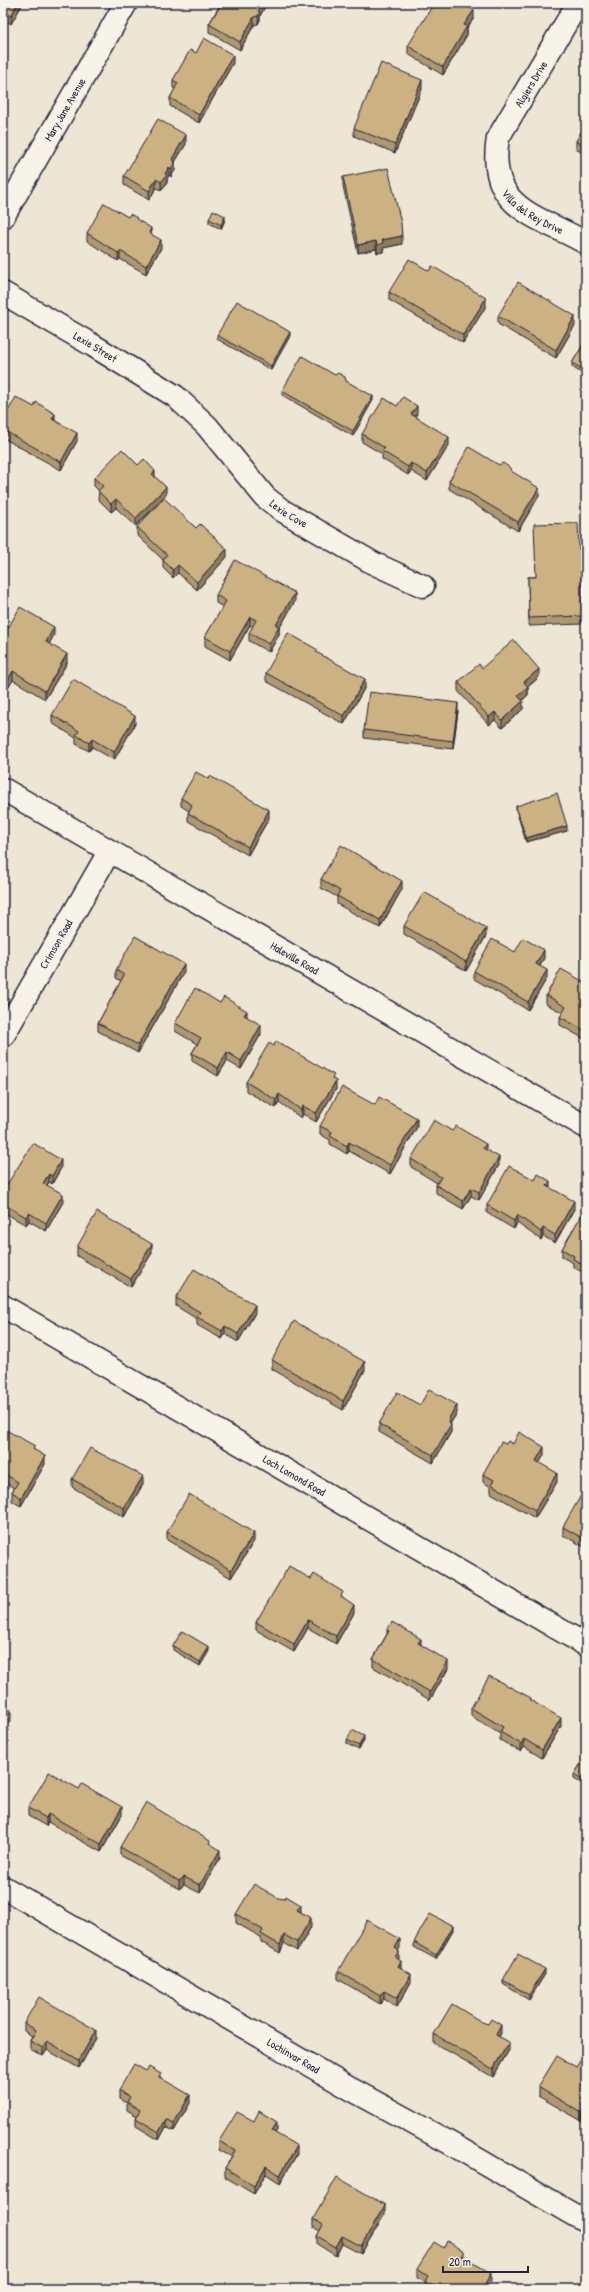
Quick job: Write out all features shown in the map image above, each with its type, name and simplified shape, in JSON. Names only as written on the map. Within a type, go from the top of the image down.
[{"type":"street","name":"Mary Jane Avenue","points":[[3,217],[126,3]]},
{"type":"street","name":"Algiers Drive","points":[[496,168],[498,138],[578,3]]},
{"type":"street","name":"Villa del Rey Drive","points":[[496,168],[499,181],[513,204],[586,243]]},
{"type":"street","name":"Lexie Street","points":[[3,294],[120,361],[172,394],[185,405]]},
{"type":"street","name":"Lexie Cove","points":[[185,405],[207,426],[265,497],[325,537],[373,563],[423,586]]},
{"type":"street","name":"Haleville Road","points":[[3,789],[109,852],[586,1127]]},
{"type":"street","name":"Crimson Road","points":[[3,1036],[109,852]]},
{"type":"street","name":"Loch Lomond Road","points":[[3,1306],[586,1646]]},
{"type":"street","name":"Lochinvar Road","points":[[3,1887],[349,2088],[448,2142],[586,2222]]},
{"type":"building","points":[[3,3],[18,3],[11,16],[3,11]]},
{"type":"building","points":[[222,3],[263,3],[258,11],[260,12],[258,16],[254,17],[240,42],[209,24]]},
{"type":"building","points":[[434,3],[463,3],[474,10],[464,25],[467,26],[443,67],[408,46]]},
{"type":"building","points":[[204,38],[233,55],[199,115],[170,98],[178,83],[173,80],[190,50],[196,53]]},
{"type":"building","points":[[381,63],[422,80],[395,145],[354,128]]},
{"type":"building","points":[[158,119],[186,135],[172,159],[175,162],[171,169],[169,167],[165,174],[167,175],[161,182],[156,179],[149,191],[124,176]]},
{"type":"building","points":[[586,124],[586,147],[576,141]]},
{"type":"building","points":[[388,168],[401,223],[402,236],[382,240],[383,243],[377,245],[376,241],[358,245],[343,177]]},
{"type":"building","points":[[104,203],[128,217],[130,214],[137,218],[136,219],[151,228],[149,233],[161,240],[146,266],[120,251],[118,253],[87,233]]},
{"type":"building","points":[[213,210],[225,216],[221,225],[209,219]]},
{"type":"building","points":[[409,259],[429,271],[432,266],[486,298],[463,335],[389,292]]},
{"type":"building","points":[[518,282],[575,316],[556,350],[498,316]]},
{"type":"building","points":[[237,301],[290,332],[271,366],[217,335]]},
{"type":"building","points":[[586,340],[586,371],[572,363]]},
{"type":"building","points":[[302,356],[335,375],[338,373],[345,377],[346,381],[373,396],[353,431],[282,391]]},
{"type":"building","points":[[16,397],[34,407],[36,402],[55,414],[52,419],[77,433],[61,462],[3,430],[3,420]]},
{"type":"building","points":[[403,397],[417,406],[411,414],[449,437],[427,473],[411,463],[408,467],[382,451],[385,448],[362,434],[384,398],[397,406]]},
{"type":"building","points":[[469,447],[499,465],[503,463],[510,468],[511,471],[539,488],[518,522],[449,481]]},
{"type":"building","points":[[122,449],[138,465],[144,459],[155,471],[152,474],[166,487],[136,518],[116,499],[111,504],[98,491],[103,486],[94,478]]},
{"type":"building","points":[[164,498],[196,528],[200,524],[227,549],[197,582],[178,565],[173,570],[163,560],[167,555],[137,527]]},
{"type":"building","points":[[578,523],[579,549],[582,549],[582,616],[529,618],[528,577],[536,577],[534,524]]},
{"type":"building","points":[[235,560],[295,593],[276,625],[279,627],[269,644],[249,633],[256,620],[250,617],[230,651],[205,637],[226,601],[216,595]]},
{"type":"building","points":[[20,607],[54,627],[46,642],[67,654],[45,691],[13,671],[8,680],[3,677],[3,637]]},
{"type":"building","points":[[288,633],[318,650],[316,652],[365,679],[344,716],[266,673]]},
{"type":"building","points":[[514,640],[539,669],[524,682],[528,687],[518,696],[523,701],[502,720],[495,712],[489,717],[458,682],[479,664],[482,668]]},
{"type":"building","points":[[73,679],[135,716],[114,752],[92,739],[89,743],[76,735],[79,731],[52,715]]},
{"type":"building","points":[[369,692],[458,703],[453,741],[364,730]]},
{"type":"building","points":[[196,772],[209,779],[210,776],[269,810],[248,847],[188,813],[192,805],[181,798]]},
{"type":"building","points":[[557,793],[567,826],[526,838],[516,806]]},
{"type":"building","points":[[341,845],[402,881],[380,920],[337,896],[340,891],[321,879]]},
{"type":"building","points":[[424,892],[486,928],[466,962],[404,926]]},
{"type":"building","points":[[135,936],[184,964],[138,1045],[98,1023],[124,975],[116,970]]},
{"type":"building","points":[[523,938],[544,950],[536,964],[547,970],[528,1002],[474,971],[492,939],[515,952]]},
{"type":"building","points":[[561,969],[586,983],[586,1031],[560,1017],[566,1007],[546,995]]},
{"type":"building","points":[[195,988],[220,1003],[224,997],[247,1011],[244,1015],[261,1025],[241,1061],[227,1052],[218,1068],[192,1053],[201,1038],[175,1023]]},
{"type":"building","points":[[276,1041],[334,1075],[332,1078],[336,1081],[316,1113],[303,1106],[301,1110],[279,1094],[276,1100],[246,1082],[269,1043],[274,1046]]},
{"type":"building","points":[[342,1087],[375,1105],[379,1097],[417,1118],[390,1165],[349,1142],[347,1146],[330,1136],[332,1132],[320,1126]]},
{"type":"building","points":[[434,1120],[452,1131],[456,1126],[486,1144],[483,1148],[499,1157],[479,1192],[471,1188],[463,1201],[436,1185],[441,1177],[411,1159]]},
{"type":"building","points":[[33,1143],[61,1160],[52,1176],[49,1174],[43,1183],[63,1194],[46,1223],[29,1213],[26,1217],[3,1204],[3,1191]]},
{"type":"building","points":[[509,1166],[535,1180],[538,1174],[550,1181],[547,1186],[574,1201],[555,1235],[543,1228],[541,1232],[517,1215],[514,1221],[487,1205]]},
{"type":"building","points":[[585,1209],[586,1266],[573,1259],[574,1256],[562,1249]]},
{"type":"building","points":[[97,1212],[152,1244],[131,1279],[77,1247]]},
{"type":"building","points":[[194,1269],[255,1305],[238,1334],[225,1326],[222,1331],[197,1317],[200,1312],[176,1298]]},
{"type":"building","points":[[294,1321],[365,1362],[343,1401],[272,1360]]},
{"type":"building","points":[[429,1389],[457,1405],[449,1418],[449,1422],[451,1424],[433,1455],[379,1424],[397,1392],[420,1405]]},
{"type":"building","points":[[6,1430],[35,1446],[33,1449],[45,1456],[21,1498],[12,1492],[18,1482],[3,1473],[3,1431],[5,1432]]},
{"type":"building","points":[[519,1432],[544,1447],[536,1461],[557,1473],[535,1510],[491,1484],[494,1480],[483,1474],[501,1442],[506,1444],[508,1441],[513,1444]]},
{"type":"building","points":[[90,1448],[143,1476],[124,1508],[72,1479]]},
{"type":"building","points":[[584,1490],[586,1491],[586,1540],[563,1527]]},
{"type":"building","points":[[189,1494],[254,1533],[231,1570],[167,1532]]},
{"type":"building","points":[[289,1566],[311,1579],[314,1574],[343,1592],[341,1596],[354,1605],[336,1636],[308,1620],[294,1644],[256,1622]]},
{"type":"building","points":[[392,1622],[421,1639],[418,1643],[448,1661],[430,1692],[373,1659],[389,1631],[387,1630]]},
{"type":"building","points":[[182,1631],[209,1647],[200,1662],[173,1646]]},
{"type":"building","points":[[489,1676],[531,1698],[530,1700],[561,1718],[542,1750],[524,1739],[521,1744],[500,1732],[503,1727],[471,1708]]},
{"type":"building","points":[[3,1706],[11,1710],[3,1724]]},
{"type":"building","points":[[352,1730],[364,1736],[359,1746],[347,1740]]},
{"type":"building","points":[[586,1755],[586,1782],[574,1775]]},
{"type":"building","points":[[49,1772],[79,1789],[82,1784],[122,1807],[101,1844],[48,1814],[46,1818],[28,1808]]},
{"type":"building","points":[[146,1802],[210,1841],[209,1843],[220,1850],[200,1885],[184,1877],[179,1881],[120,1847]]},
{"type":"building","points":[[254,1884],[278,1898],[284,1899],[286,1896],[301,1905],[297,1910],[311,1918],[297,1942],[284,1935],[280,1945],[261,1934],[263,1930],[236,1914]]},
{"type":"building","points":[[430,1914],[453,1926],[436,1955],[414,1942]]},
{"type":"building","points":[[367,1920],[400,1939],[395,1948],[399,1951],[395,1957],[401,1961],[398,1966],[411,1974],[397,1998],[384,1991],[380,1996],[338,1971]]},
{"type":"building","points":[[518,1954],[545,1969],[529,1995],[503,1980]]},
{"type":"building","points":[[39,1997],[96,2030],[79,2060],[47,2041],[43,2048],[30,2041],[36,2030],[24,2023]]},
{"type":"building","points":[[452,2004],[482,2022],[488,2024],[491,2019],[501,2025],[496,2035],[509,2042],[493,2069],[434,2034]]},
{"type":"building","points":[[557,2056],[576,2067],[582,2058],[586,2060],[586,2109],[585,2108],[582,2113],[538,2087]]},
{"type":"building","points":[[134,2064],[146,2071],[149,2067],[161,2074],[159,2077],[190,2095],[174,2123],[166,2119],[159,2132],[136,2118],[140,2110],[127,2102],[130,2097],[119,2090]]},
{"type":"building","points":[[259,2111],[277,2122],[272,2131],[297,2146],[280,2175],[266,2166],[254,2186],[225,2168],[235,2151],[219,2141],[237,2112],[254,2121]]},
{"type":"building","points":[[337,2177],[385,2205],[361,2246],[342,2236],[336,2247],[317,2236],[323,2225],[313,2219]]},
{"type":"building","points":[[447,2241],[464,2251],[461,2256],[491,2273],[482,2289],[450,2289],[443,2285],[440,2289],[438,2289],[425,2281],[428,2276],[417,2269],[434,2242],[444,2248]]},
{"type":"building","points":[[539,2286],[545,2289],[537,2289]]}]
